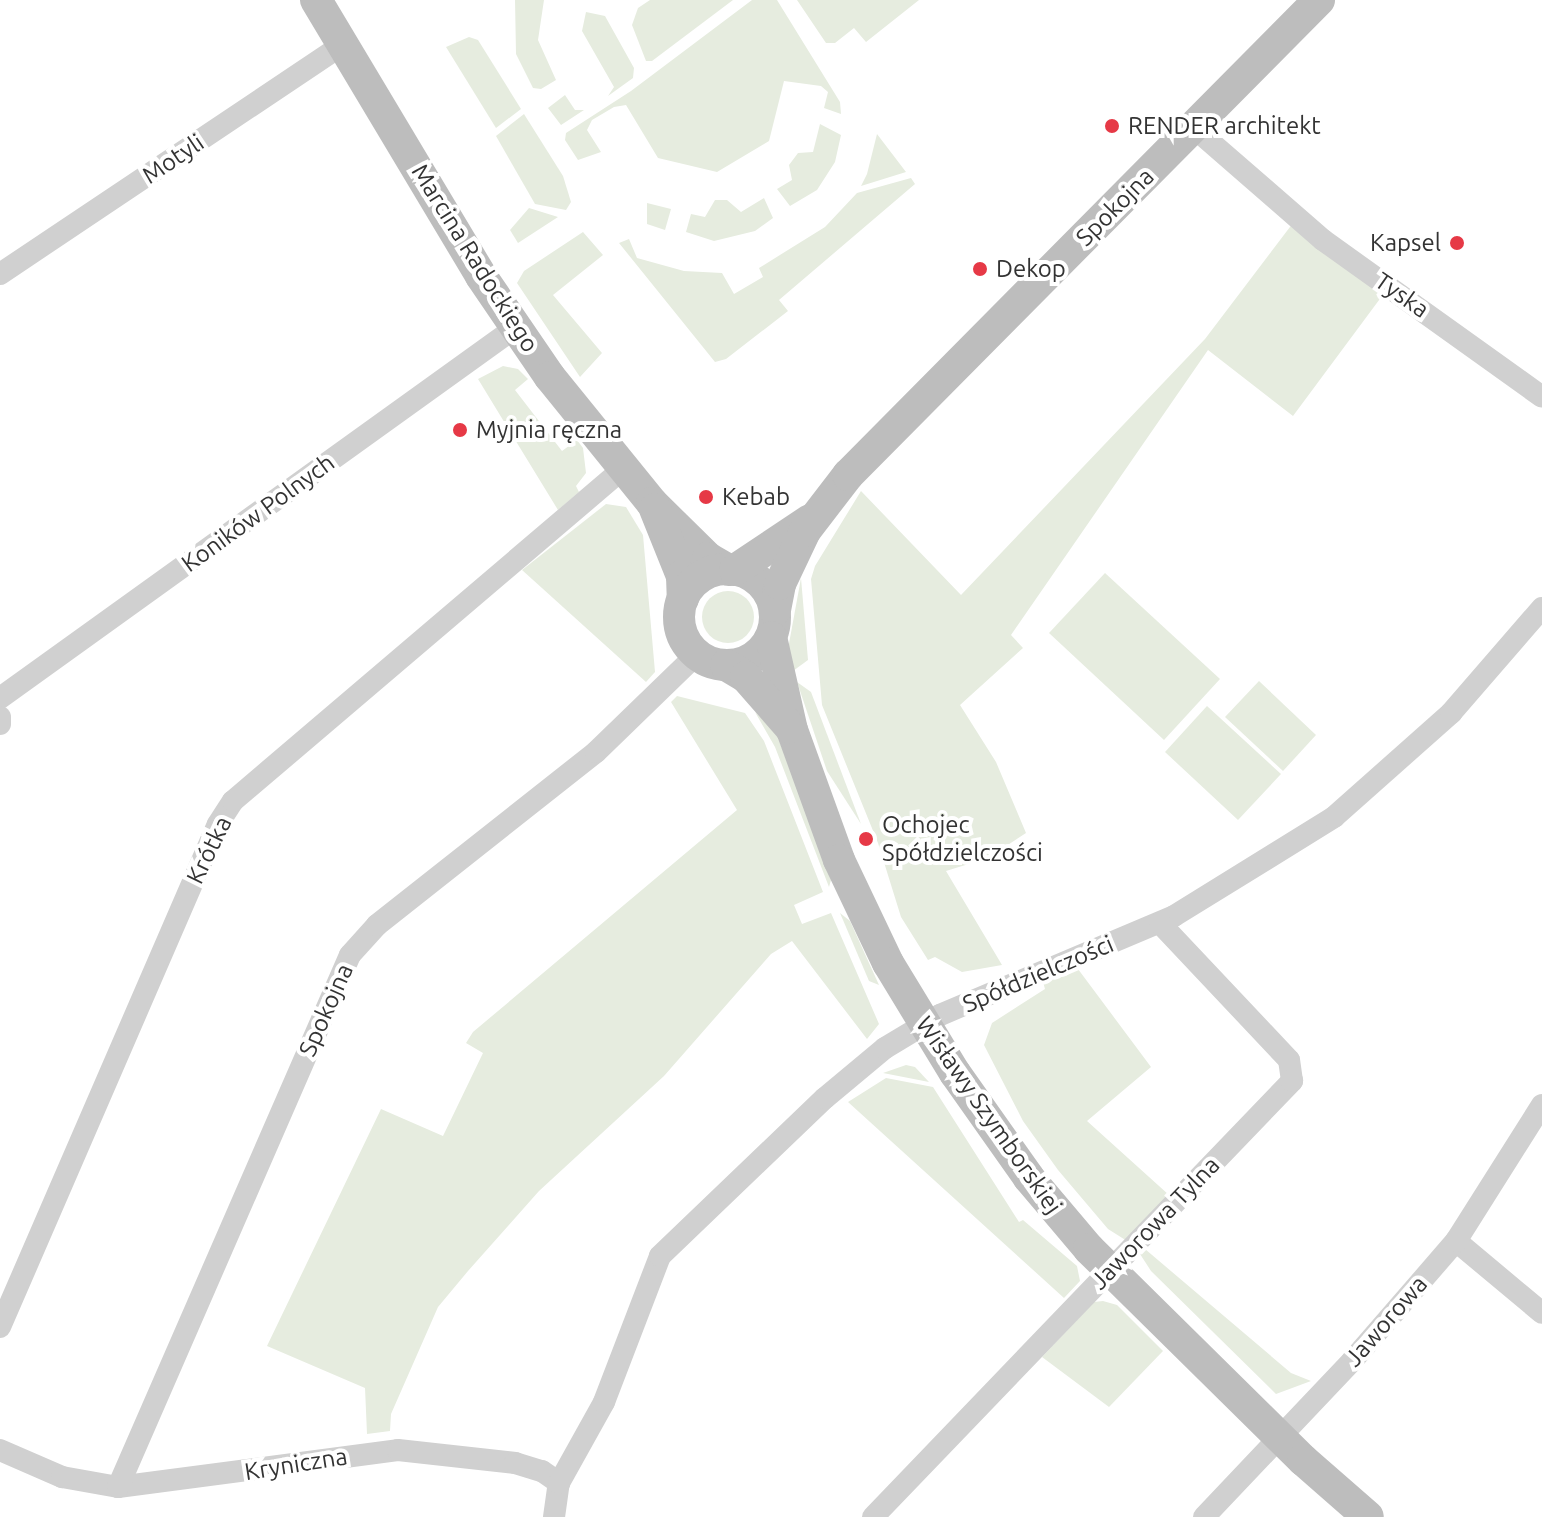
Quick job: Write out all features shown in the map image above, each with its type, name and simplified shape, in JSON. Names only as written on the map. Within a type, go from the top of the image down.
[{"type":"street","name":"Marcina Radockiego","points":[[316,0],[345,43],[515,328],[652,503],[708,558],[732,570]]},
{"type":"street","name":"Spokojna","points":[[773,623],[780,584],[812,518],[848,475],[1319,0]]},
{"type":"street","name":"Motyli","points":[[0,274],[345,43]]},
{"type":"street","name":"Tyska","points":[[1193,127],[1323,240],[1542,397]]},
{"type":"street","name":"Koników Polnych","points":[[0,698],[515,328]]},
{"type":"street","name":"Krótka","points":[[0,1327],[218,824],[233,801],[624,468]]},
{"type":"street","name":"Marcina Radockiego","points":[[652,503],[682,576],[683,599]]},
{"type":"street","name":"Spokojna","points":[[732,570],[812,518]]},
{"type":"street","points":[[732,570],[759,581],[773,623],[755,657],[712,660],[682,632],[683,599],[702,577],[732,570]]},
{"type":"street","name":"Spółdzielczości","points":[[559,1483],[604,1402],[660,1256],[825,1098],[885,1048],[924,1025],[1160,923],[1334,817],[1368,790],[1451,713],[1542,608]]},
{"type":"street","name":"Wisławy Szymborskiej","points":[[773,623],[792,730],[853,893],[924,1025],[1029,1178],[1110,1271],[1280,1437],[1368,1517]]},
{"type":"street","name":"Spokojna","points":[[118,1487],[300,1070],[362,940],[712,660]]},
{"type":"street","name":"Wisławy Szymborskiej","points":[[712,660],[746,677],[792,730]]},
{"type":"street","points":[[0,717],[0,724]]},
{"type":"street","name":"Jaworowa Tylna","points":[[873,1517],[1292,1081],[1294,1071],[1289,1060],[1160,923]]},
{"type":"street","name":"Jaworowa","points":[[1204,1517],[1456,1241],[1542,1105]]},
{"type":"street","points":[[1456,1241],[1542,1313]]},
{"type":"street","name":"Kryniczna","points":[[0,1450],[62,1477],[118,1487],[398,1450],[515,1463],[542,1471],[559,1483]]},
{"type":"street","points":[[554,1517],[559,1483]]},
{"type":"shaded area","points":[[515,0],[544,0],[538,40],[556,80],[541,89],[533,88],[516,54]]},
{"type":"shaded area","points":[[650,0],[733,0],[652,61],[646,61],[632,25],[638,8]]},
{"type":"shaded area","points":[[752,0],[777,0],[840,102],[841,114],[824,108],[828,92],[821,86],[784,81],[769,141],[717,172],[658,158],[626,105],[614,107],[592,120],[587,130],[601,152],[578,160],[565,140],[566,133],[631,91]]},
{"type":"shaded area","points":[[797,0],[919,0],[866,42],[854,28],[835,43],[826,43]]},
{"type":"shaded area","points":[[586,12],[605,16],[634,68],[633,78],[608,96],[614,87],[582,31]]},
{"type":"shaded area","points":[[469,37],[478,40],[521,109],[496,128],[446,47]]},
{"type":"shaded area","points":[[565,95],[575,110],[584,110],[561,125],[548,108]]},
{"type":"shaded area","points":[[524,114],[563,176],[571,202],[566,210],[535,204],[496,136]]},
{"type":"shaded area","points":[[820,124],[841,135],[835,162],[817,190],[790,206],[777,189],[792,180],[789,165],[798,153],[813,152]]},
{"type":"shaded area","points":[[877,134],[906,172],[861,186],[867,174]]},
{"type":"shaded area","points":[[911,178],[915,184],[779,300],[788,311],[726,359],[715,362],[619,243],[629,239],[637,258],[684,271],[722,273],[734,294],[763,277],[759,268],[825,227],[857,193]]},
{"type":"shaded area","points":[[764,198],[773,218],[755,231],[714,241],[686,232],[691,214],[705,217],[715,200],[727,200],[741,212]]},
{"type":"shaded area","points":[[647,203],[671,209],[665,230],[647,224]]},
{"type":"shaded area","points":[[529,208],[558,217],[518,243],[510,230]]},
{"type":"shaded area","points":[[1293,223],[1385,292],[1293,416],[1208,350],[1011,635],[1023,648],[960,705],[996,762],[1026,833],[988,858],[946,871],[1002,965],[962,972],[935,957],[928,960],[901,917],[878,843],[822,705],[811,579],[815,566],[861,491],[961,595],[1205,339]]},
{"type":"shaded area","points":[[583,232],[603,255],[553,295],[602,353],[580,377],[517,283],[524,271]]},
{"type":"shaded area","points":[[503,366],[518,369],[528,379],[515,390],[562,451],[577,440],[583,448],[586,473],[576,486],[579,492],[558,510],[478,379]]},
{"type":"shaded area","points":[[606,504],[626,507],[643,535],[655,672],[646,682],[522,570]]},
{"type":"shaded area","points":[[1105,573],[1220,679],[1164,740],[1049,633]]},
{"type":"shaded area","points":[[801,578],[808,660],[793,671],[788,649]]},
{"type":"shaded area","points":[[728,591],[746,599],[754,617],[746,635],[728,643],[710,635],[702,617],[710,599]]},
{"type":"shaded area","points":[[1259,681],[1316,735],[1283,771],[1225,717]]},
{"type":"shaded area","points":[[797,682],[811,692],[861,824],[827,771]]},
{"type":"shaded area","points":[[677,696],[745,713],[764,741],[823,892],[794,905],[802,924],[831,913],[879,1024],[867,1039],[792,941],[771,954],[664,1076],[539,1191],[468,1271],[438,1307],[391,1414],[390,1431],[367,1434],[365,1388],[267,1346],[381,1109],[443,1136],[483,1053],[466,1043],[473,1032],[737,810],[671,702]]},
{"type":"shaded area","points":[[1207,706],[1281,774],[1238,820],[1165,752]]},
{"type":"shaded area","points":[[755,712],[776,732],[831,880],[829,887],[775,747]]},
{"type":"shaded area","points":[[840,913],[850,921],[879,985],[869,981]]},
{"type":"shaded area","points":[[1078,969],[1151,1067],[1087,1121],[1169,1195],[1127,1241],[1108,1229],[1058,1170],[1023,1121],[984,1045],[992,1023],[1045,989],[1043,982]]},
{"type":"shaded area","points":[[906,1065],[915,1067],[929,1082],[883,1073]]},
{"type":"shaded area","points":[[886,1078],[933,1087],[1019,1222],[1023,1220],[1077,1266],[1080,1281],[1064,1298],[848,1102]]},
{"type":"shaded area","points":[[1145,1249],[1291,1373],[1311,1381],[1276,1394],[1151,1271],[1140,1254]]},
{"type":"shaded area","points":[[1094,1302],[1117,1305],[1163,1351],[1109,1407],[1042,1357]]},
{"type":"place","name":"RENDER architekt","points":[[1112,126]]},
{"type":"place","name":"Kapsel","points":[[1457,243]]},
{"type":"place","name":"Dekop","points":[[980,269]]},
{"type":"place","name":"Myjnia ręczna","points":[[460,430]]},
{"type":"place","name":"Kebab","points":[[706,497]]},
{"type":"place","name":"Ochojec Spółdzielczości","points":[[866,839]]}]
